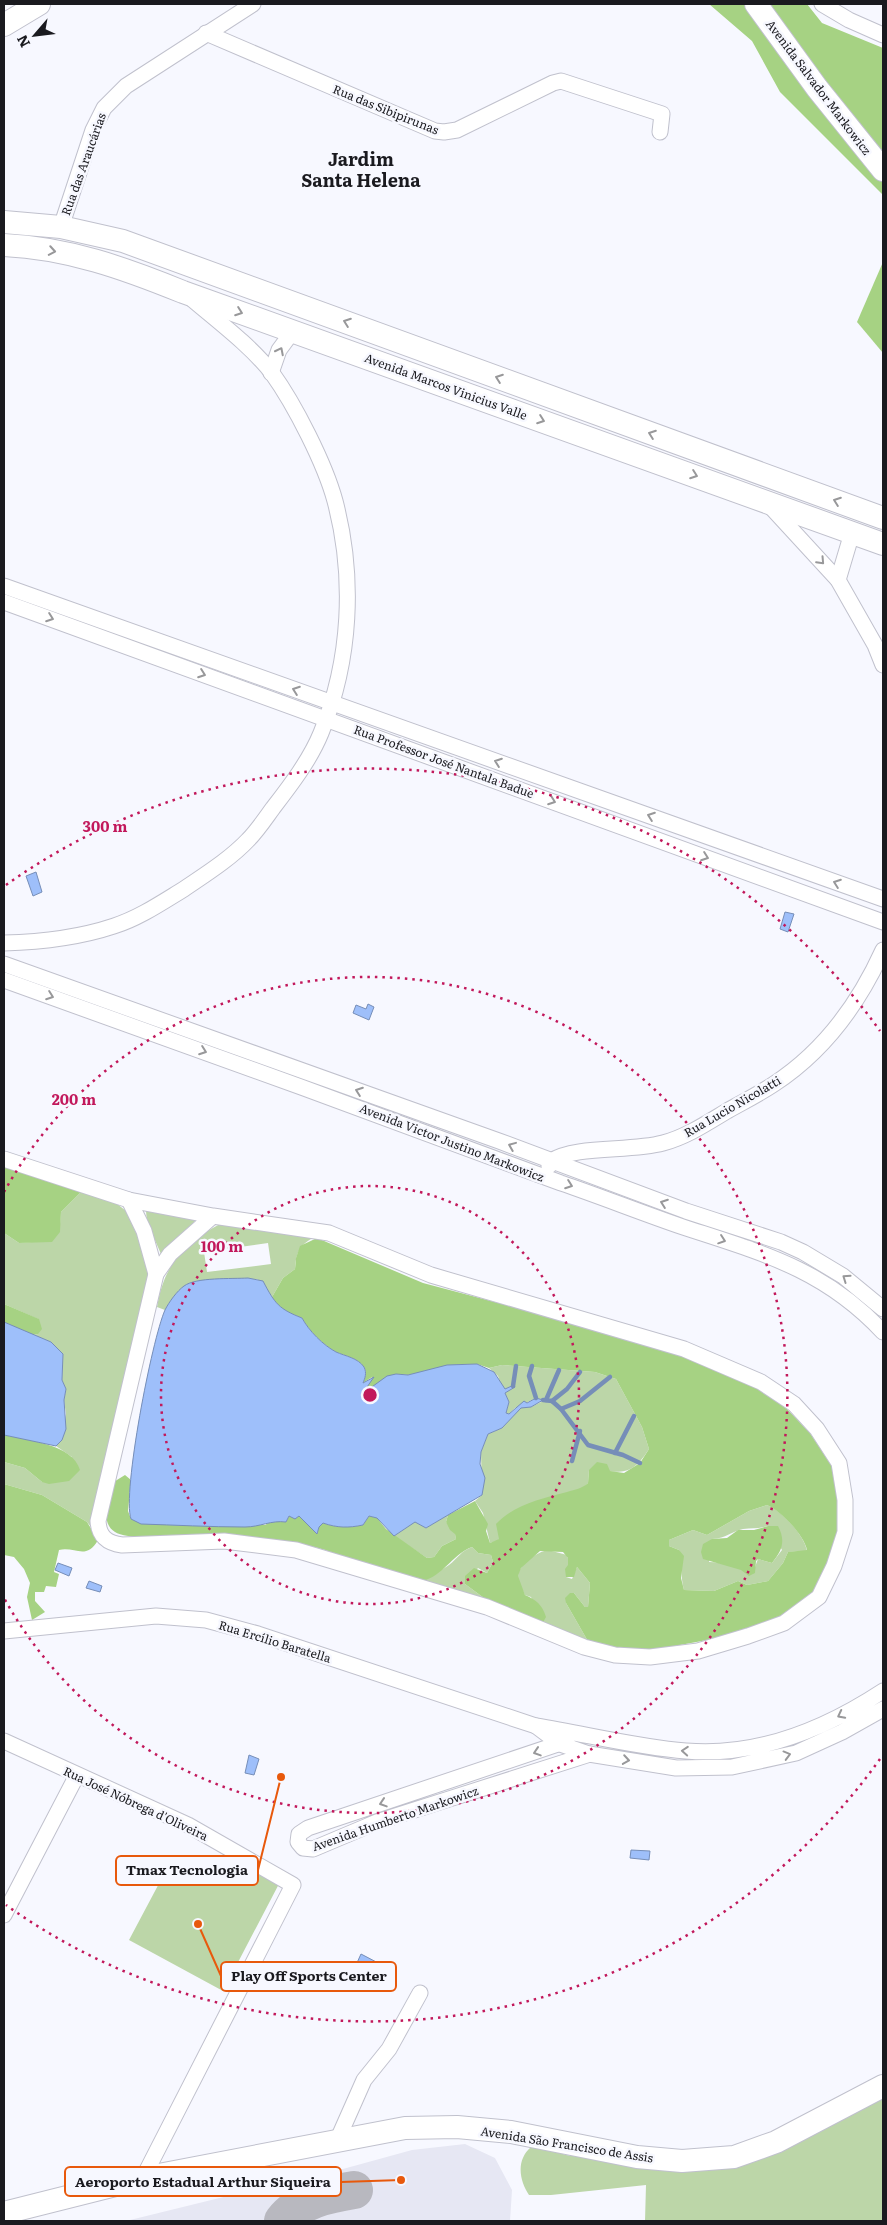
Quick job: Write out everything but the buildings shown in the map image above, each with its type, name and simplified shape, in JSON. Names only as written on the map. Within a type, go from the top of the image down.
[{"type":"street","points":[[4,25],[38,4]]},
{"type":"street","name":"Rua das Araucárias","points":[[61,227],[93,130],[104,108],[126,86],[253,4]]},
{"type":"street","name":"Avenida Salvador Markowicz","points":[[756,4],[817,88],[883,170]]},
{"type":"street","points":[[822,4],[849,20],[883,34]]},
{"type":"street","name":"Rua das Sibipirunas","points":[[206,33],[435,131],[457,130],[560,81],[662,114],[660,132]]},
{"type":"street","name":"Avenida Marcos Vinicius Valle","points":[[4,222],[61,227],[123,241],[883,518]]},
{"type":"street","points":[[116,265],[123,241]]},
{"type":"street","name":"Avenida Marcos Vinicius Valle","points":[[4,245],[40,248],[116,265],[183,292],[883,544]]},
{"type":"street","points":[[4,943],[58,940],[114,926],[146,913],[207,874],[248,840],[277,803],[311,752],[331,702],[346,638],[348,580],[335,500],[313,443],[271,373],[233,334],[183,292]]},
{"type":"street","points":[[271,373],[279,350],[293,331]]},
{"type":"street","points":[[764,500],[838,580],[875,645],[883,665]]},
{"type":"street","points":[[838,580],[852,533]]},
{"type":"street","name":"Rua Professor José Nantala Badue","points":[[4,586],[883,899]]},
{"type":"street","name":"Rua Professor José Nantala Badue","points":[[4,602],[883,922]]},
{"type":"street","name":"Rua Lucio Nicolatti","points":[[551,1161],[566,1154],[621,1150],[664,1143],[691,1132],[775,1083],[825,1041],[866,986],[883,950]]},
{"type":"street","name":"Avenida Victor Justino Markowicz","points":[[4,964],[803,1252],[843,1276],[883,1309]]},
{"type":"street","name":"Avenida Victor Justino Markowicz","points":[[4,980],[332,1097],[544,1176],[778,1258],[817,1277],[849,1301],[883,1332]]},
{"type":"street","points":[[4,1160],[129,1200],[213,1216],[329,1233],[431,1275],[684,1349],[761,1382],[794,1404],[817,1428],[839,1463],[845,1500],[845,1532],[834,1566],[819,1597],[784,1623],[698,1651],[650,1657],[615,1655],[584,1647],[487,1607],[296,1550],[224,1541],[122,1545],[109,1543],[101,1534],[98,1521],[156,1274],[170,1254],[213,1216]]},
{"type":"street","points":[[544,1176],[551,1161]]},
{"type":"street","points":[[129,1200],[144,1231],[156,1274]]},
{"type":"street","name":"Rua Ercílio Baratella","points":[[4,1631],[156,1616],[206,1620],[258,1634],[536,1726]]},
{"type":"street","points":[[536,1726],[688,1752],[750,1748],[779,1743],[812,1730],[883,1691]]},
{"type":"street","points":[[536,1726],[560,1744],[589,1754],[676,1768],[732,1767],[796,1753],[842,1732],[883,1709]]},
{"type":"street","name":"Avenida Humberto Markowicz","points":[[582,1733],[560,1744],[308,1828],[299,1834],[298,1842],[303,1848],[313,1849],[377,1822],[589,1754],[616,1741]]},
{"type":"street","name":"Rua José Nóbrega d'Oliveira","points":[[4,1741],[188,1825],[293,1885],[143,2178]]},
{"type":"street","points":[[4,1915],[76,1775]]},
{"type":"street","points":[[337,2141],[364,2080],[389,2049],[420,1993]]},
{"type":"street","name":"Avenida São Francisco de Assis","points":[[4,2214],[143,2178],[405,2128],[457,2127],[511,2132],[637,2157],[682,2161],[734,2156],[776,2142],[883,2086]]},
{"type":"shaded area","points":[[465,2144],[495,2158],[512,2190],[510,2221],[126,2221],[332,2172],[412,2150]]},
{"type":"green space","points":[[709,4],[807,4],[822,23],[883,48],[883,195],[780,92],[752,41]]},
{"type":"green space","points":[[883,262],[883,353],[857,322]]},
{"type":"green space","points":[[4,1167],[82,1191],[61,1212],[60,1232],[52,1242],[19,1243],[4,1233]]},
{"type":"green space","points":[[82,1191],[116,1203],[131,1215],[151,1266],[92,1528],[87,1522],[42,1495],[4,1484],[4,1462],[25,1468],[42,1482],[72,1457],[56,1446],[62,1440],[66,1414],[64,1400],[66,1389],[62,1380],[63,1354],[51,1342],[31,1335],[38,1334],[38,1319],[4,1304],[4,1233],[19,1243],[44,1241],[60,1224],[61,1212]]},
{"type":"green space","points":[[146,1211],[196,1220],[161,1254],[147,1222]]},
{"type":"green space","points":[[220,1224],[313,1238],[301,1247],[297,1254],[295,1269],[283,1278],[272,1297],[257,1279],[222,1280],[172,1299],[165,1310],[157,1307],[165,1279],[177,1257],[207,1232]],"holes":[[[268,1243],[271,1264],[207,1272],[204,1252]]]},
{"type":"green space","points":[[317,1238],[423,1283],[645,1342],[706,1365],[754,1386],[785,1407],[810,1433],[833,1468],[840,1503],[840,1533],[830,1563],[813,1596],[781,1619],[718,1638],[653,1650],[620,1649],[589,1643],[565,1598],[570,1593],[574,1593],[585,1607],[588,1607],[590,1583],[577,1567],[574,1577],[566,1577],[565,1569],[568,1565],[568,1558],[563,1552],[540,1551],[521,1568],[518,1576],[525,1595],[543,1609],[546,1617],[542,1624],[484,1598],[465,1584],[465,1576],[474,1568],[487,1573],[493,1562],[491,1555],[478,1553],[472,1547],[432,1578],[415,1581],[302,1544],[262,1540],[141,1538],[115,1532],[107,1522],[107,1502],[112,1483],[125,1475],[131,1480],[128,1511],[131,1519],[265,1525],[274,1520],[286,1522],[289,1516],[299,1516],[317,1534],[319,1527],[323,1523],[338,1527],[358,1526],[363,1525],[369,1516],[377,1518],[386,1529],[427,1558],[434,1557],[442,1546],[456,1539],[455,1534],[450,1530],[446,1522],[448,1515],[475,1501],[488,1524],[486,1531],[490,1543],[499,1539],[496,1524],[511,1512],[529,1503],[583,1487],[588,1483],[589,1470],[597,1462],[607,1464],[610,1471],[624,1473],[640,1463],[649,1449],[642,1427],[616,1379],[595,1372],[502,1365],[489,1368],[477,1364],[463,1364],[408,1375],[396,1374],[369,1389],[367,1387],[372,1377],[363,1383],[365,1371],[361,1364],[355,1359],[326,1346],[312,1333],[302,1318],[281,1308],[272,1297],[283,1278],[295,1269],[300,1246]],"holes":[[[767,1505],[773,1508],[797,1531],[807,1550],[788,1552],[783,1563],[768,1581],[747,1585],[738,1581],[714,1591],[684,1590],[681,1578],[684,1556],[679,1550],[669,1546],[669,1540],[693,1530],[707,1535],[749,1511]]]},
{"type":"green space","points":[[4,1304],[39,1319],[42,1329],[38,1334],[31,1335],[4,1322]]},
{"type":"green space","points":[[502,1365],[595,1372],[616,1379],[642,1427],[649,1449],[642,1459],[630,1469],[617,1472],[589,1470],[588,1483],[580,1490],[556,1496],[497,1541],[490,1543],[483,1513],[475,1501],[482,1495],[481,1452],[488,1434],[502,1428],[521,1407],[531,1407],[543,1401],[536,1398],[515,1408],[509,1414],[506,1413],[509,1402],[505,1393],[514,1385],[507,1390],[502,1388],[498,1376],[489,1368]]},
{"type":"green space","points":[[4,1435],[36,1441],[59,1449],[76,1461],[80,1470],[69,1481],[49,1484],[42,1482],[25,1468],[4,1462]]},
{"type":"green space","points":[[4,1484],[42,1495],[87,1522],[98,1540],[89,1550],[59,1550],[54,1572],[59,1574],[56,1587],[46,1586],[44,1592],[35,1592],[35,1601],[45,1612],[32,1620],[27,1597],[30,1583],[24,1569],[14,1557],[4,1555]]},
{"type":"green space","points":[[767,1505],[779,1512],[797,1531],[807,1551],[788,1552],[783,1563],[768,1581],[747,1585],[738,1581],[714,1591],[684,1590],[679,1550],[669,1546],[669,1540],[693,1530],[707,1535],[749,1511]],"holes":[[[768,1526],[782,1550],[772,1563],[758,1559],[755,1567],[736,1568],[721,1563],[709,1562],[712,1539],[743,1529]]]},
{"type":"green space","points":[[448,1515],[446,1522],[455,1533],[456,1539],[442,1546],[434,1557],[427,1558],[394,1536],[415,1521],[426,1528]]},
{"type":"green space","points":[[768,1526],[778,1526],[782,1536],[782,1546],[772,1563],[758,1559],[756,1561],[755,1573],[749,1576],[741,1570],[703,1559],[701,1552],[703,1544],[712,1539],[727,1538],[738,1530],[754,1530]]},
{"type":"green space","points":[[472,1547],[478,1553],[491,1555],[493,1562],[487,1573],[478,1568],[465,1584],[484,1598],[416,1581],[441,1570]]},
{"type":"green space","points":[[548,1550],[567,1555],[569,1562],[566,1577],[572,1579],[577,1567],[590,1583],[588,1607],[585,1607],[574,1593],[566,1603],[589,1643],[542,1624],[531,1597],[525,1595],[518,1581],[519,1572],[525,1563],[539,1553]]},
{"type":"green space","points":[[232,1853],[281,1880],[223,1991],[129,1940],[172,1859],[216,1883]]},
{"type":"green space","points":[[883,2095],[883,2221],[645,2221],[646,2185],[551,2195],[529,2195],[521,2177],[521,2164],[526,2152],[531,2147],[539,2146],[566,2155],[675,2170]]},
{"type":"water","points":[[36,872],[42,892],[33,896],[26,876]]},
{"type":"water","points":[[785,912],[794,914],[788,932],[780,929]]},
{"type":"water","points":[[368,1004],[374,1007],[369,1020],[353,1013],[356,1005],[366,1009]]},
{"type":"water","points":[[248,1278],[263,1281],[278,1305],[302,1318],[308,1328],[321,1342],[336,1352],[355,1359],[361,1364],[365,1371],[363,1383],[374,1377],[367,1387],[369,1389],[387,1376],[396,1374],[408,1375],[447,1365],[477,1364],[494,1372],[505,1389],[514,1385],[515,1387],[505,1393],[509,1402],[506,1413],[509,1414],[524,1401],[527,1403],[536,1398],[543,1400],[531,1407],[521,1408],[502,1428],[488,1434],[481,1452],[480,1464],[485,1478],[482,1495],[426,1528],[415,1522],[394,1536],[377,1518],[369,1516],[363,1525],[358,1526],[338,1527],[323,1523],[319,1527],[317,1534],[299,1516],[295,1519],[289,1516],[286,1522],[245,1527],[141,1524],[131,1519],[129,1504],[134,1449],[146,1382],[159,1326],[165,1310],[179,1291],[190,1283],[205,1280]]},
{"type":"water","points":[[4,1322],[51,1342],[63,1354],[62,1380],[66,1389],[64,1400],[66,1429],[62,1440],[56,1446],[4,1435]]},
{"type":"water","points":[[58,1563],[72,1568],[69,1576],[55,1570]]},
{"type":"water","points":[[89,1581],[102,1586],[100,1592],[86,1588]]},
{"type":"water","points":[[249,1755],[259,1759],[254,1775],[245,1773]]},
{"type":"water","points":[[631,1850],[650,1851],[649,1860],[630,1858]]},
{"type":"water","points":[[361,1954],[382,1965],[377,1976],[356,1965]]},
{"type":"waterway","points":[[513,1386],[516,1366]]},
{"type":"waterway","points":[[532,1366],[529,1376],[536,1398]]},
{"type":"waterway","points":[[546,1400],[559,1370]]},
{"type":"waterway","points":[[552,1401],[567,1389],[580,1372]]},
{"type":"waterway","points":[[561,1409],[580,1401],[610,1377]]},
{"type":"waterway","points":[[543,1400],[552,1401],[561,1409],[588,1445],[623,1455],[640,1463]]},
{"type":"waterway","points":[[615,1453],[634,1416]]},
{"type":"waterway","points":[[572,1461],[580,1431]]},
{"type":"taxiway","points":[[283,2221],[297,2208],[315,2199],[354,2190]]},
{"type":"place","name":"Tmax Tecnologia","points":[[281,1777]]},
{"type":"place","name":"Play Off Sports Center","points":[[198,1924]]},
{"type":"place","name":"Aeroporto Estadual Arthur Siqueira","points":[[401,2180]]},
{"type":"district","name":"Jardim Santa Helena","points":[[361,168]]}]
